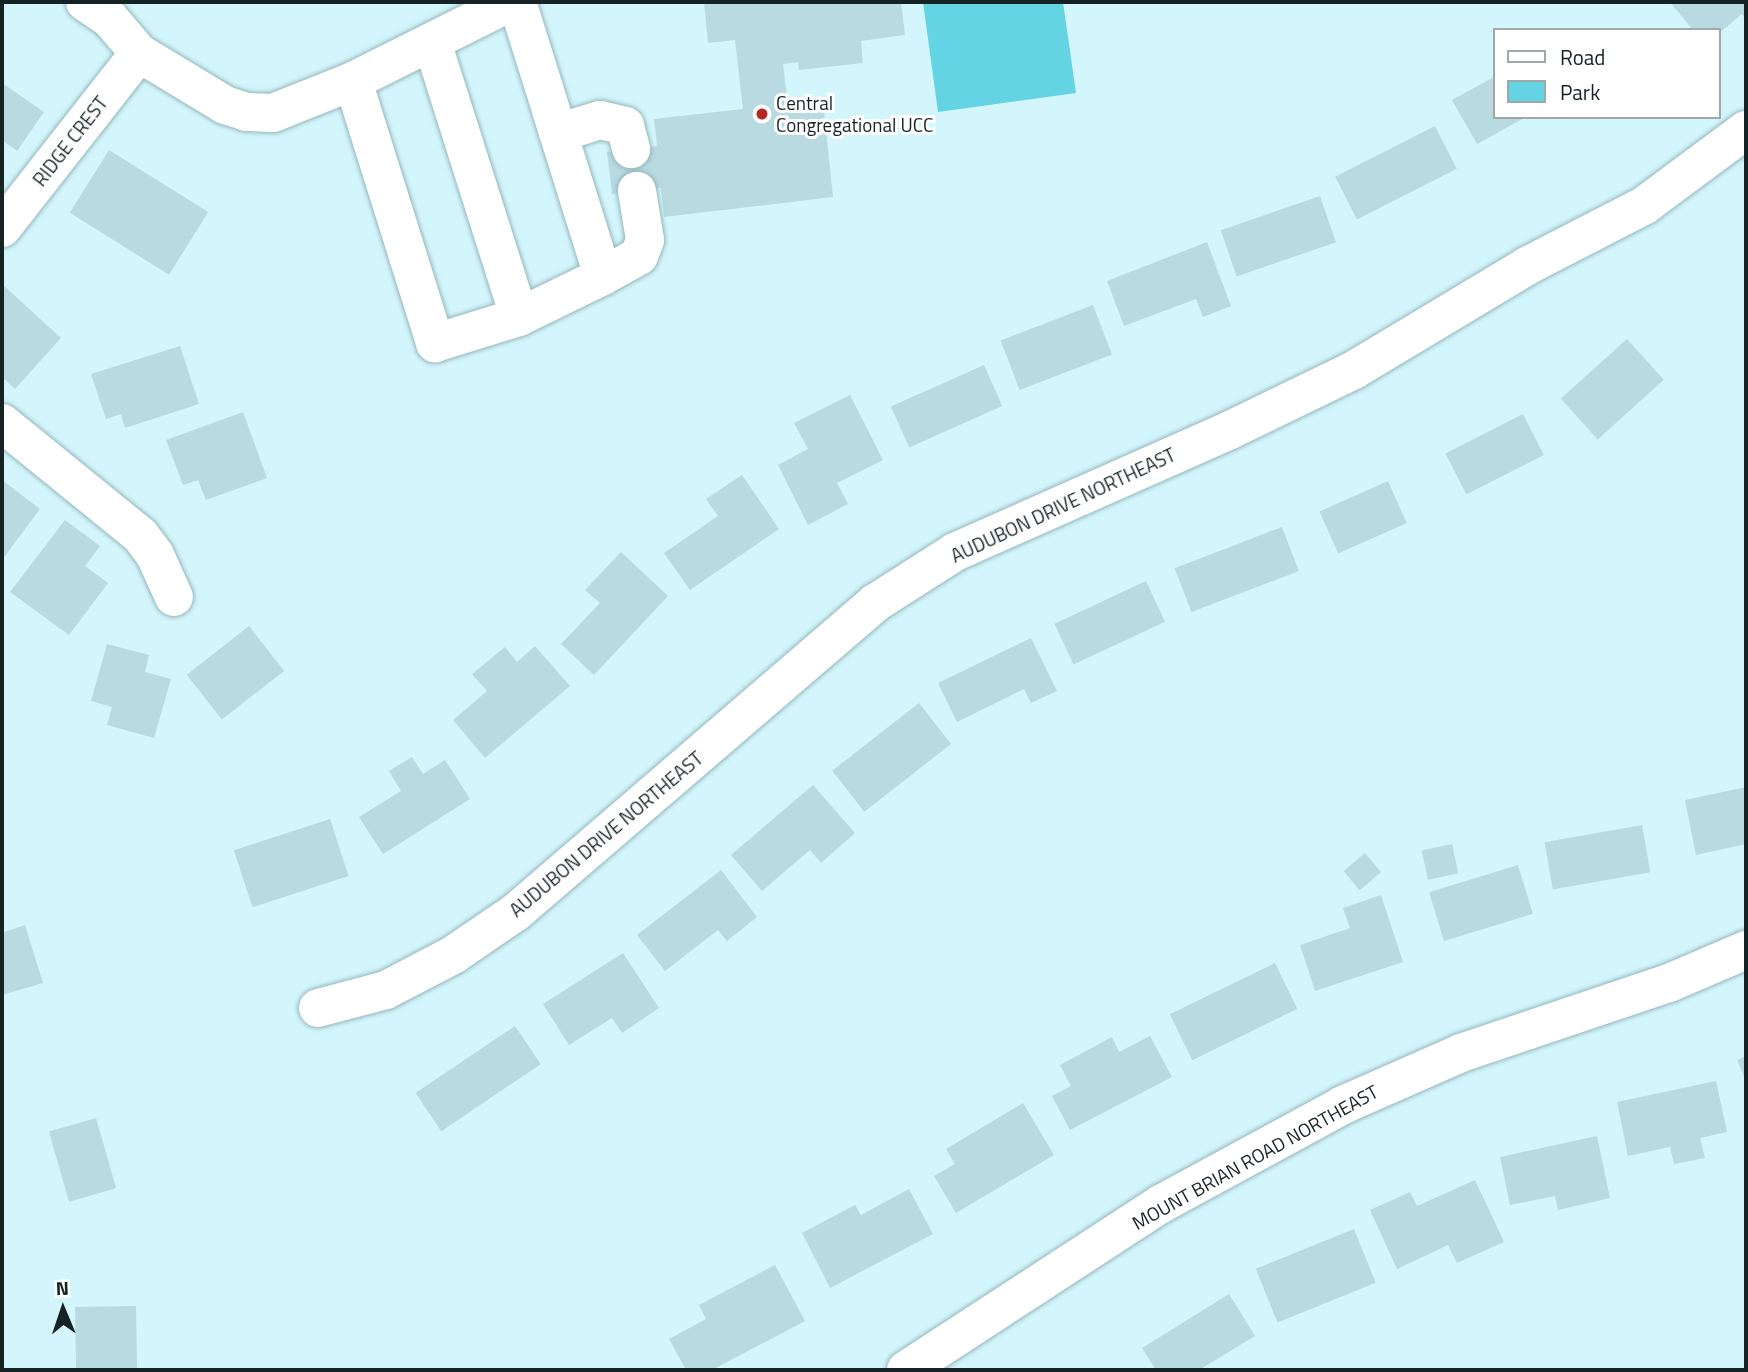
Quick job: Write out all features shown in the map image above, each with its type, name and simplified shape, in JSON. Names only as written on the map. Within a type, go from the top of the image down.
[{"type":"street","points":[[85,2],[110,19],[139,53],[225,106],[246,112],[273,113],[353,81],[511,2]]},
{"type":"street","points":[[517,2],[603,276]]},
{"type":"street","points":[[432,42],[519,317]]},
{"type":"street","name":"RIDGE CREST","points":[[2,228],[139,53]]},
{"type":"street","points":[[353,81],[435,343],[519,317],[639,256],[645,240],[637,191]]},
{"type":"street","points":[[558,133],[600,120],[625,126],[631,149]]},
{"type":"street","name":"AUDUBON DRIVE NORTHEAST","points":[[318,1008],[386,990],[453,955],[516,912],[866,611],[955,552],[1230,430],[1353,370],[1527,266],[1645,205],[1746,130]]},
{"type":"street","points":[[2,423],[140,535],[155,555],[174,597]]},
{"type":"street","name":"MOUNT BRIAN ROAD NORTHEAST","points":[[906,1370],[1161,1204],[1343,1105],[1461,1053],[1669,983],[1746,950]]},
{"type":"green space","points":[[923,2],[1063,2],[1076,93],[938,112]]},
{"type":"building","name":"Central Congregational UCC","points":[[704,2],[901,2],[905,35],[861,41],[863,63],[799,70],[798,62],[783,64],[788,105],[823,101],[833,197],[664,217],[661,188],[612,194],[607,152],[657,146],[654,119],[743,109],[735,40],[708,43]]},
{"type":"building","points":[[1670,2],[1746,2],[1746,19],[1742,14],[1720,32],[1720,28],[1691,28]]},
{"type":"building","points":[[1492,78],[1492,119],[1522,119],[1477,144],[1452,100]]},
{"type":"building","points":[[2,83],[44,112],[17,151],[2,140]]},
{"type":"building","points":[[1435,126],[1457,169],[1357,220],[1335,177]]},
{"type":"building","points":[[109,150],[208,212],[169,275],[70,213]]},
{"type":"building","points":[[1320,196],[1336,242],[1237,277],[1221,230]]},
{"type":"building","points":[[1207,242],[1231,306],[1203,317],[1196,299],[1124,326],[1107,281]]},
{"type":"building","points":[[2,284],[61,338],[15,389],[2,377]]},
{"type":"building","points":[[1093,305],[1112,354],[1020,390],[1001,340]]},
{"type":"building","points":[[1627,339],[1664,380],[1598,439],[1561,399]]},
{"type":"building","points":[[180,346],[199,404],[125,428],[121,414],[106,419],[91,374]]},
{"type":"building","points":[[984,365],[1002,406],[909,448],[891,406]]},
{"type":"building","points":[[850,395],[883,460],[837,483],[848,504],[808,525],[778,465],[808,449],[794,423]]},
{"type":"building","points":[[243,412],[267,478],[206,500],[198,480],[183,485],[166,440]]},
{"type":"building","points":[[1523,414],[1544,455],[1466,494],[1445,453]]},
{"type":"building","points":[[742,475],[779,529],[690,590],[664,553],[718,516],[706,499]]},
{"type":"building","points":[[2,480],[40,509],[2,560]]},
{"type":"building","points":[[1388,481],[1407,523],[1338,554],[1319,512]]},
{"type":"building","points":[[65,520],[100,546],[85,566],[108,583],[69,635],[10,592]]},
{"type":"building","points":[[1282,527],[1299,571],[1191,612],[1175,568]]},
{"type":"building","points":[[621,552],[668,596],[594,675],[561,644],[600,603],[585,590]]},
{"type":"building","points":[[1146,581],[1165,622],[1073,664],[1054,624]]},
{"type":"building","points":[[249,626],[284,671],[222,720],[187,675]]},
{"type":"building","points":[[1031,638],[1057,691],[1031,703],[1024,689],[957,722],[938,683]]},
{"type":"building","points":[[107,644],[149,655],[145,672],[171,679],[154,738],[107,725],[112,707],[91,701]]},
{"type":"building","points":[[535,646],[570,686],[485,758],[453,720],[487,691],[472,674],[505,647],[517,662]]},
{"type":"building","points":[[919,703],[951,744],[864,812],[832,771]]},
{"type":"building","points":[[412,757],[423,774],[445,760],[470,799],[383,854],[359,817],[401,791],[389,771]]},
{"type":"building","points":[[813,785],[855,833],[821,863],[810,850],[762,891],[731,855]]},
{"type":"building","points":[[1746,787],[1746,844],[1696,855],[1685,800]]},
{"type":"building","points":[[330,819],[349,876],[252,907],[234,850]]},
{"type":"building","points":[[1642,825],[1650,872],[1553,889],[1545,842]]},
{"type":"building","points":[[1452,844],[1458,873],[1428,880],[1422,850]]},
{"type":"building","points":[[1365,853],[1381,872],[1360,890],[1344,871]]},
{"type":"building","points":[[1518,865],[1533,914],[1444,941],[1429,892]]},
{"type":"building","points":[[721,870],[757,917],[727,941],[718,930],[665,971],[637,935]]},
{"type":"building","points":[[1381,895],[1403,962],[1315,991],[1300,945],[1350,928],[1343,908]]},
{"type":"building","points":[[25,925],[43,983],[2,995],[2,933]]},
{"type":"building","points":[[623,953],[659,1008],[622,1033],[612,1018],[569,1045],[543,1004]]},
{"type":"building","points":[[1275,963],[1297,1009],[1192,1060],[1170,1014]]},
{"type":"building","points":[[515,1026],[541,1064],[441,1131],[416,1093]]},
{"type":"building","points":[[1150,1036],[1172,1077],[1070,1130],[1052,1096],[1071,1086],[1060,1065],[1112,1037],[1119,1052]]},
{"type":"building","points":[[1746,1056],[1746,1081],[1737,1060]]},
{"type":"building","points":[[1716,1081],[1727,1132],[1700,1138],[1705,1158],[1674,1164],[1670,1147],[1628,1156],[1617,1102]]},
{"type":"building","points":[[1023,1103],[1054,1155],[956,1213],[934,1176],[955,1164],[946,1149]]},
{"type":"building","points":[[96,1118],[116,1188],[69,1202],[49,1132]]},
{"type":"building","points":[[1597,1136],[1610,1198],[1558,1210],[1555,1196],[1510,1205],[1500,1157]]},
{"type":"building","points":[[1475,1180],[1504,1242],[1457,1263],[1448,1245],[1397,1269],[1370,1210],[1410,1192],[1417,1206]]},
{"type":"building","points":[[909,1189],[933,1234],[830,1288],[802,1233],[855,1205],[861,1215]]},
{"type":"building","points":[[1354,1229],[1376,1283],[1277,1322],[1256,1269]]},
{"type":"building","points":[[775,1265],[805,1321],[712,1370],[686,1370],[669,1339],[706,1319],[699,1305]]},
{"type":"building","points":[[1229,1294],[1255,1336],[1199,1370],[1156,1370],[1142,1348]]},
{"type":"building","points":[[136,1306],[137,1369],[76,1370],[75,1307]]},
{"type":"place","name":"Central Congregational UCC","points":[[762,114]]}]
